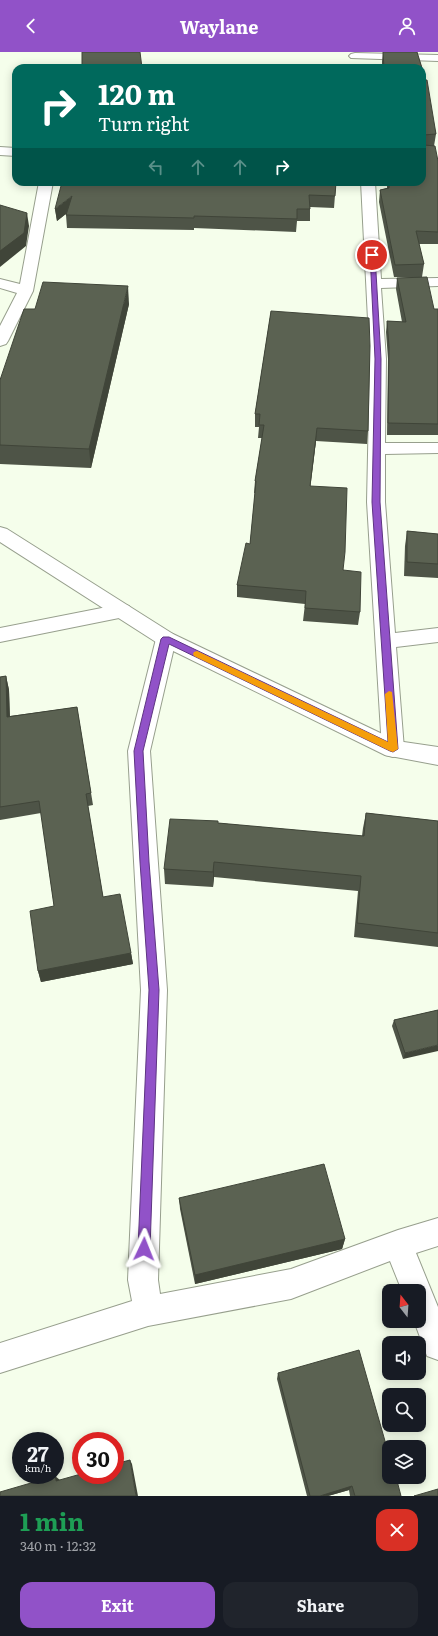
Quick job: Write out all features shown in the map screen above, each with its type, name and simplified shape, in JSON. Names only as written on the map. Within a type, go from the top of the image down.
[{"type":"street","points":[[356,64],[355,54],[438,58]]},
{"type":"street","points":[[0,151],[12,152]]},
{"type":"street","points":[[0,341],[26,291],[45,186]]},
{"type":"street","points":[[368,186],[378,359],[376,502],[393,749]]},
{"type":"street","points":[[373,284],[438,282]]},
{"type":"street","points":[[0,283],[26,291]]},
{"type":"street","points":[[377,449],[438,448]]},
{"type":"street","points":[[0,533],[166,639],[393,749],[438,756]]},
{"type":"street","points":[[0,635],[122,610]]},
{"type":"street","points":[[386,641],[438,635]]},
{"type":"street","points":[[148,1311],[143,1280],[154,990],[139,751],[166,639]]},
{"type":"street","points":[[0,1358],[148,1311],[291,1284],[398,1244],[438,1232]]},
{"type":"street","points":[[398,1244],[414,1284]]},
{"type":"street","points":[[426,1315],[438,1345]]},
{"type":"building","points":[[82,52],[140,52],[142,64],[82,64]]},
{"type":"building","points":[[383,52],[417,52],[421,64],[384,64]]},
{"type":"building","points":[[426,80],[427,80],[436,134],[426,135]]},
{"type":"building","points":[[426,145],[435,146],[438,161],[438,232],[416,231],[424,264],[395,265],[380,190],[389,188],[389,186],[426,186]]},
{"type":"building","points":[[61,186],[336,186],[335,196],[309,195],[310,209],[297,209],[297,219],[194,216],[194,218],[66,215],[72,196],[55,209]]},
{"type":"building","points":[[0,205],[27,213],[24,233],[0,251]]},
{"type":"building","points":[[427,277],[434,309],[438,309],[438,424],[388,423],[389,347],[387,321],[406,322],[397,278]]},
{"type":"building","points":[[43,282],[128,286],[89,449],[0,445],[0,380],[24,309],[35,309]]},
{"type":"building","points":[[271,311],[369,318],[370,346],[368,431],[317,428],[310,486],[347,488],[343,570],[361,572],[360,612],[305,608],[306,591],[237,585],[246,543],[250,544],[255,481],[264,425],[259,425],[260,414],[255,414]]},
{"type":"building","points":[[407,531],[438,534],[438,564],[407,562]]},
{"type":"building","points":[[6,676],[7,717],[77,707],[91,793],[86,794],[103,897],[120,894],[131,953],[38,971],[30,911],[54,906],[39,801],[0,807],[0,677]]},
{"type":"building","points":[[366,813],[438,821],[438,933],[357,923],[361,876],[214,862],[213,872],[164,869],[170,819],[218,821],[218,823],[364,836]]},
{"type":"building","points":[[438,1010],[438,1045],[405,1053],[394,1020]]},
{"type":"building","points":[[324,1164],[345,1239],[195,1275],[179,1198]]},
{"type":"building","points":[[359,1350],[385,1440],[382,1440],[382,1484],[398,1484],[401,1496],[355,1496],[352,1486],[320,1496],[310,1496],[278,1373]]},
{"type":"building","points":[[130,1460],[136,1496],[0,1496],[0,1492],[28,1484],[64,1484],[64,1479],[72,1477],[72,1484],[124,1484],[124,1462]]},
{"type":"building","points":[[438,1489],[438,1496],[414,1496]]},
{"type":"slow traffic","points":[[197,654],[393,749],[389,694]]},
{"type":"route","points":[[144,1249],[154,990],[139,751],[166,639],[393,749],[376,502],[378,359],[372,255]]}]
